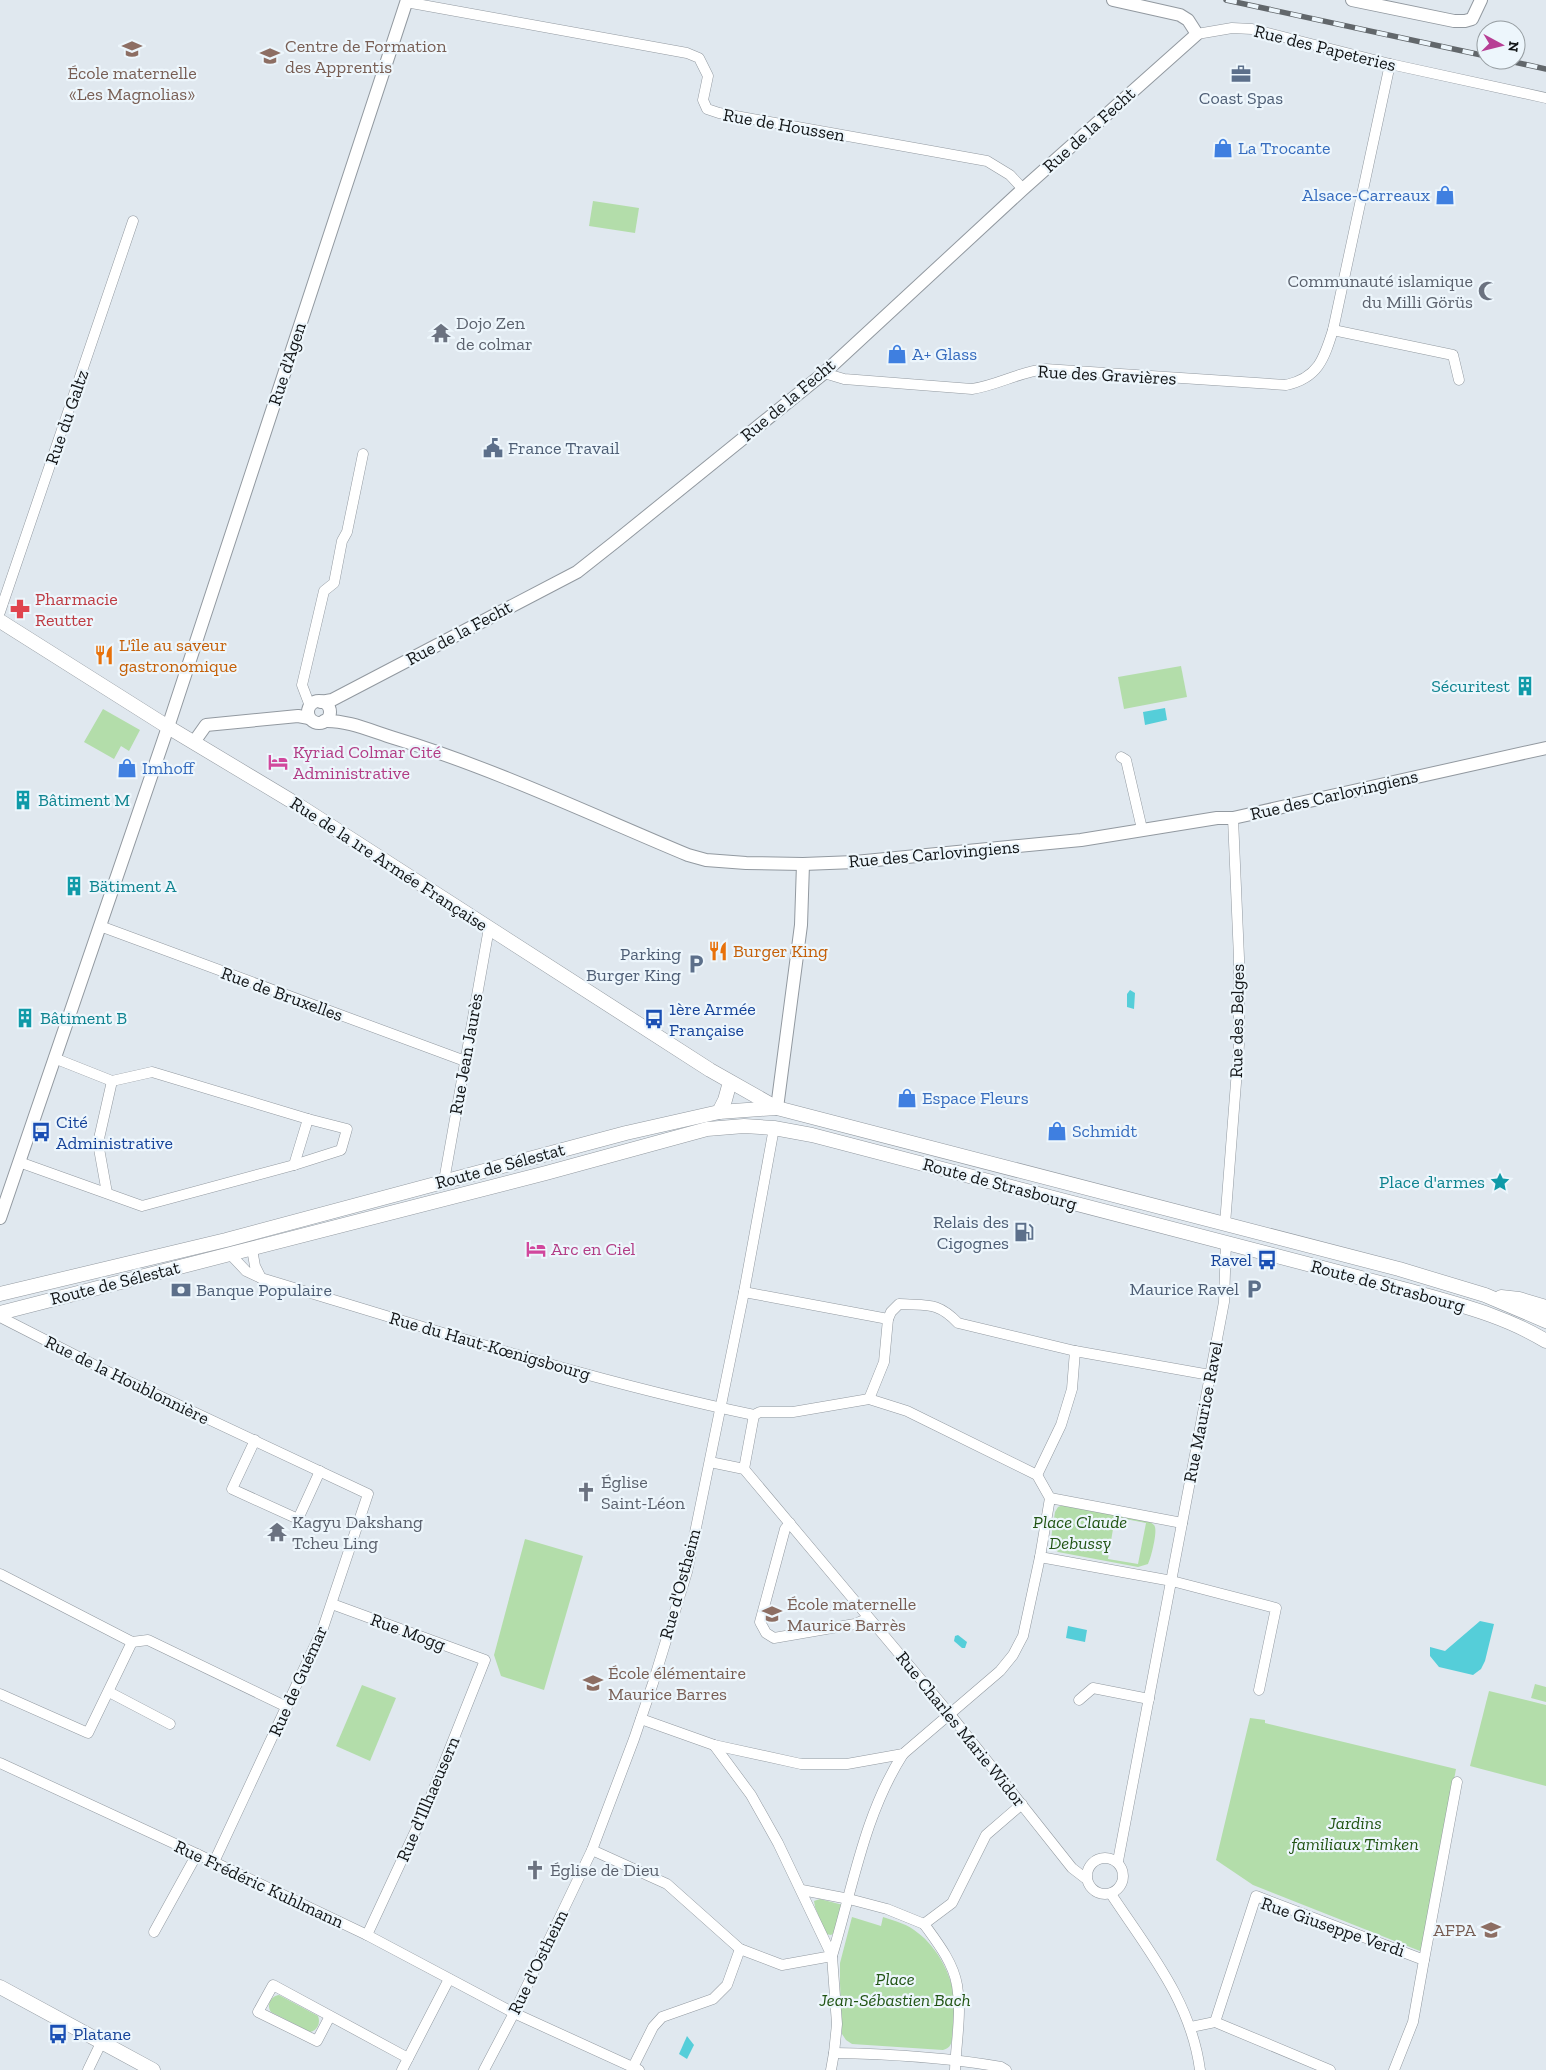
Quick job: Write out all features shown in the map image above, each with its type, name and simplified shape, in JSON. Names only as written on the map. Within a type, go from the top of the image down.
[{"type":"main road","name":"Rue de la 1re Armée Française","points":[[0,621],[168,727],[298,805],[730,1082],[777,1108]]},
{"type":"main road","points":[[719,1112],[730,1082]]},
{"type":"main road","name":"Route de Strasbourg","points":[[777,1108],[1399,1269],[1485,1295],[1546,1321]]},
{"type":"main road","points":[[774,1128],[777,1108]]},
{"type":"main road","name":"Route de Sélestat","points":[[0,1294],[226,1240],[626,1133],[719,1112],[777,1108]]},
{"type":"main road","name":"Route de Sélestat","points":[[0,1315],[646,1147],[707,1129],[744,1126],[774,1128]]},
{"type":"main road","name":"Route de Strasbourg","points":[[774,1128],[812,1134],[1487,1312],[1522,1327],[1546,1342]]},
{"type":"main road","points":[[1225,1224],[1226,1242]]},
{"type":"main road","points":[[226,1240],[230,1254]]},
{"type":"main road","name":"Route de Strasbourg","points":[[1485,1295],[1519,1298],[1546,1307]]},
{"type":"main road","points":[[0,1987],[153,2070]]},
{"type":"street","points":[[1113,0],[1180,15],[1188,20],[1196,34]]},
{"type":"street","points":[[1352,0],[1454,21],[1472,19],[1481,0]]},
{"type":"street","name":"Rue de Houssen","points":[[407,1],[687,53],[699,58],[708,76],[703,100],[707,109],[719,113],[987,161],[1010,175],[1023,189]]},
{"type":"street","name":"Rue d'Agen","points":[[0,1218],[168,727],[407,1]]},
{"type":"street","name":"Rue des Papeteries","points":[[1196,34],[1232,28],[1252,29],[1390,64],[1546,98]]},
{"type":"street","name":"Rue de la Fecht","points":[[194,742],[206,725],[318,710],[577,572],[824,373],[1023,189],[1196,34]]},
{"type":"street","name":"Rue des Gravières","points":[[824,373],[844,379],[972,389],[984,387],[1017,374],[1045,369],[1286,385],[1301,382],[1316,370],[1325,354],[1333,330],[1390,64]]},
{"type":"street","name":"Rue du Galtz","points":[[0,612],[133,221]]},
{"type":"street","points":[[1333,330],[1453,355],[1459,380]]},
{"type":"street","points":[[318,710],[302,685],[324,591],[334,583],[342,541],[348,532],[363,454]]},
{"type":"street","name":"Rue des Carlovingiens","points":[[318,710],[338,721],[414,744],[482,770],[688,855],[706,860],[803,864],[855,862],[1073,841],[1217,818],[1233,818],[1546,748]]},
{"type":"street","points":[[1121,757],[1126,760],[1142,829]]},
{"type":"street","name":"Rue des Belges","points":[[1225,1224],[1240,1044],[1239,958],[1233,818]]},
{"type":"street","points":[[777,1108],[801,925],[803,864]]},
{"type":"street","name":"Rue de Bruxelles","points":[[100,926],[465,1061]]},
{"type":"street","name":"Rue Jean Jaurès","points":[[444,1181],[489,928]]},
{"type":"street","points":[[19,1162],[142,1206],[294,1165],[341,1150],[347,1129],[152,1072],[112,1080],[54,1058]]},
{"type":"street","points":[[107,1193],[98,1143],[112,1080]]},
{"type":"street","points":[[294,1165],[308,1119]]},
{"type":"street","name":"Rue d'Ostheim","points":[[484,2070],[514,2013],[592,1850],[642,1719],[687,1572],[744,1292],[774,1128]]},
{"type":"street","name":"Rue Maurice Ravel","points":[[1118,1862],[1224,1302],[1226,1242]]},
{"type":"street","points":[[252,1249],[255,1266],[261,1278]]},
{"type":"street","name":"Rue du Haut-Kœnigsbourg","points":[[230,1254],[246,1271],[261,1278],[499,1350],[672,1398],[754,1415],[760,1412],[793,1412],[869,1399]]},
{"type":"street","points":[[744,1292],[888,1319]]},
{"type":"street","points":[[832,1956],[868,1826],[889,1776],[902,1754],[1000,1671],[1013,1655],[1023,1636],[1040,1557],[1050,1498],[1037,1475],[907,1411],[869,1399],[884,1362],[888,1319],[891,1312],[899,1304],[938,1306],[958,1322],[1075,1351],[1210,1375]]},
{"type":"street","name":"Rue de la Houblonnière","points":[[0,1315],[104,1370],[368,1494]]},
{"type":"street","points":[[1037,1475],[1064,1416],[1072,1389],[1075,1351]]},
{"type":"street","points":[[710,1462],[744,1468],[754,1415]]},
{"type":"street","points":[[255,1440],[232,1489],[298,1519],[320,1471]]},
{"type":"street","name":"Rue Charles Marie Widor","points":[[744,1468],[949,1713],[1072,1868],[1085,1878]]},
{"type":"street","name":"Rue de Guémar","points":[[214,1862],[287,1707],[332,1604],[368,1494]]},
{"type":"street","points":[[1050,1498],[1182,1524]]},
{"type":"street","points":[[790,1523],[785,1529],[760,1622],[766,1634],[774,1638],[855,1624],[868,1616]]},
{"type":"street","points":[[1040,1557],[1172,1581],[1276,1608],[1259,1690]]},
{"type":"street","points":[[0,1574],[132,1642],[148,1640],[287,1707]]},
{"type":"street","name":"Rue Mogg","points":[[332,1604],[485,1660]]},
{"type":"street","points":[[0,1694],[88,1733],[132,1642]]},
{"type":"street","name":"Rue d'Illhaeusern","points":[[367,1935],[430,1800],[485,1660]]},
{"type":"street","points":[[1079,1700],[1093,1688],[1149,1699]]},
{"type":"street","points":[[109,1692],[170,1724]]},
{"type":"street","points":[[642,1719],[714,1745],[801,1764],[847,1764],[902,1754]]},
{"type":"street","points":[[714,1745],[751,1795],[778,1843],[832,1956],[837,2024],[831,2070]]},
{"type":"street","name":"Rue Frédéric Kuhlmann","points":[[0,1763],[367,1935],[514,2013],[636,2068]]},
{"type":"street","points":[[1424,1960],[1458,1782]]},
{"type":"street","points":[[924,1924],[952,1903],[986,1835],[1022,1804]]},
{"type":"street","points":[[592,1850],[667,1884],[740,1949],[782,1965],[832,1956]]},
{"type":"street","points":[[154,1932],[197,1854]]},
{"type":"street","points":[[1100,1858],[1110,1858],[1118,1862],[1122,1868],[1123,1877],[1121,1884],[1111,1894],[1101,1895],[1090,1888],[1085,1878],[1090,1866],[1100,1858]]},
{"type":"street","points":[[802,1890],[887,1909],[924,1924],[944,1952],[957,1984],[959,2019],[955,2070]]},
{"type":"street","points":[[1111,1894],[1173,1988],[1191,2027],[1200,2070]]},
{"type":"street","name":"Rue Giuseppe Verdi","points":[[1215,2022],[1256,1896],[1424,1960],[1413,2022],[1394,2070]]},
{"type":"street","points":[[636,2068],[653,2027],[662,2017],[713,1999],[727,1985],[740,1949]]},
{"type":"street","points":[[402,2070],[449,1979]]},
{"type":"street","points":[[330,2016],[317,2041],[258,2012],[273,1985],[408,2058]]},
{"type":"street","points":[[1191,2027],[1215,2022],[1330,2070]]},
{"type":"street","points":[[88,2070],[101,2043]]},
{"type":"street","points":[[834,2053],[898,2054],[956,2059],[1001,2067],[1006,2070]]},
{"type":"green space","points":[[593,201],[639,208],[635,233],[589,226]]},
{"type":"green space","points":[[1181,666],[1187,697],[1124,709],[1118,677]]},
{"type":"green space","points":[[103,709],[140,730],[129,751],[121,746],[114,759],[84,742]]},
{"type":"green space","name":"Place Claude Debussy","points":[[1063,1505],[1145,1520],[1152,1524],[1155,1527],[1155,1535],[1148,1564],[1138,1567],[1058,1552],[1050,1545],[1055,1512],[1058,1507]],"holes":[[[1115,1517],[1146,1523],[1138,1564],[1108,1559]]]},
{"type":"green space","points":[[525,1539],[583,1556],[544,1690],[501,1676],[494,1655]]},
{"type":"green space","points":[[1535,1684],[1546,1687],[1546,1702],[1531,1698]]},
{"type":"green space","points":[[362,1685],[396,1698],[370,1761],[336,1746]]},
{"type":"green space","points":[[1489,1691],[1546,1705],[1546,1786],[1470,1766]]},
{"type":"green space","name":"Jardins familiaux Timken","points":[[1250,1718],[1265,1720],[1265,1723],[1456,1769],[1424,1941],[1420,1951],[1253,1885],[1216,1860]]},
{"type":"green space","points":[[820,1899],[843,1905],[838,1930],[831,1935],[826,1934],[815,1907],[814,1901]]},
{"type":"green space","name":"Place Jean-Sébastien Bach","points":[[852,1917],[881,1926],[883,1917],[901,1923],[918,1933],[937,1953],[950,1979],[954,1996],[952,2039],[948,2047],[943,2050],[852,2044],[846,2040],[842,2034],[840,1963]]},
{"type":"green space","points":[[279,1995],[318,2016],[319,2024],[316,2028],[310,2032],[271,2012],[269,2007],[270,2001]]},
{"type":"water","points":[[1165,708],[1167,720],[1145,725],[1143,712]]},
{"type":"water","points":[[1130,990],[1135,993],[1134,1009],[1127,1007],[1127,994]]},
{"type":"water","points":[[1480,1621],[1494,1624],[1485,1661],[1481,1669],[1473,1675],[1439,1667],[1430,1656],[1430,1647],[1445,1651]]},
{"type":"water","points":[[1068,1626],[1087,1630],[1085,1642],[1066,1638]]},
{"type":"water","points":[[958,1635],[967,1642],[965,1648],[962,1648],[954,1641],[955,1636]]},
{"type":"water","points":[[687,2036],[694,2045],[687,2059],[679,2054]]},
{"type":"railway","points":[[1226,0],[1476,54]]},
{"type":"railway","points":[[1526,65],[1546,69]]},
{"type":"place","name":"École maternelle «Les Magnolias»","points":[[132,49]]},
{"type":"place","name":"Centre de Formation des Apprentis","points":[[270,56]]},
{"type":"place","name":"Coast Spas","points":[[1241,74]]},
{"type":"place","name":"La Trocante","points":[[1223,148]]},
{"type":"place","name":"Alsace-Carreaux","points":[[1445,195]]},
{"type":"place","name":"Communauté islamique du Milli Görüs","points":[[1488,291]]},
{"type":"place","name":"Dojo Zen de colmar","points":[[441,333]]},
{"type":"place","name":"A+ Glass","points":[[897,354]]},
{"type":"place","name":"France Travail","points":[[493,448]]},
{"type":"place","name":"Pharmacie Reutter","points":[[20,609]]},
{"type":"place","name":"L'île au saveur gastronomique","points":[[104,655]]},
{"type":"place","name":"Sécuritest","points":[[1525,686]]},
{"type":"place","name":"Kyriad Colmar Cité Administrative","points":[[278,762]]},
{"type":"place","name":"Imhoff","points":[[127,768]]},
{"type":"place","name":"Bâtiment M","points":[[23,800]]},
{"type":"place","name":"Bätiment A","points":[[74,886]]},
{"type":"place","name":"Burger King","points":[[718,951]]},
{"type":"place","name":"Parking Burger King","points":[[696,964]]},
{"type":"place","name":"Bâtiment B","points":[[25,1018]]},
{"type":"place","name":"1ère Armée Française","points":[[654,1019]]},
{"type":"place","name":"Espace Fleurs","points":[[907,1098]]},
{"type":"place","name":"Schmidt","points":[[1057,1131]]},
{"type":"place","name":"Cité Administrative","points":[[41,1132]]},
{"type":"place","name":"Place d'armes","points":[[1500,1182]]},
{"type":"place","name":"Relais des Cigognes","points":[[1024,1232]]},
{"type":"place","name":"Arc en Ciel","points":[[536,1249]]},
{"type":"place","name":"Ravel","points":[[1267,1260]]},
{"type":"place","name":"Maurice Ravel","points":[[1254,1289]]},
{"type":"place","name":"Banque Populaire","points":[[181,1290]]},
{"type":"place","name":"Église Saint-Léon","points":[[586,1492]]},
{"type":"place","name":"Kagyu Dakshang Tcheu Ling","points":[[277,1532]]},
{"type":"place","name":"École maternelle Maurice Barrès","points":[[772,1614]]},
{"type":"place","name":"École élémentaire Maurice Barres","points":[[593,1683]]},
{"type":"place","name":"Église de Dieu","points":[[535,1870]]},
{"type":"place","name":"AFPA","points":[[1491,1930]]},
{"type":"place","name":"Platane","points":[[58,2034]]}]
